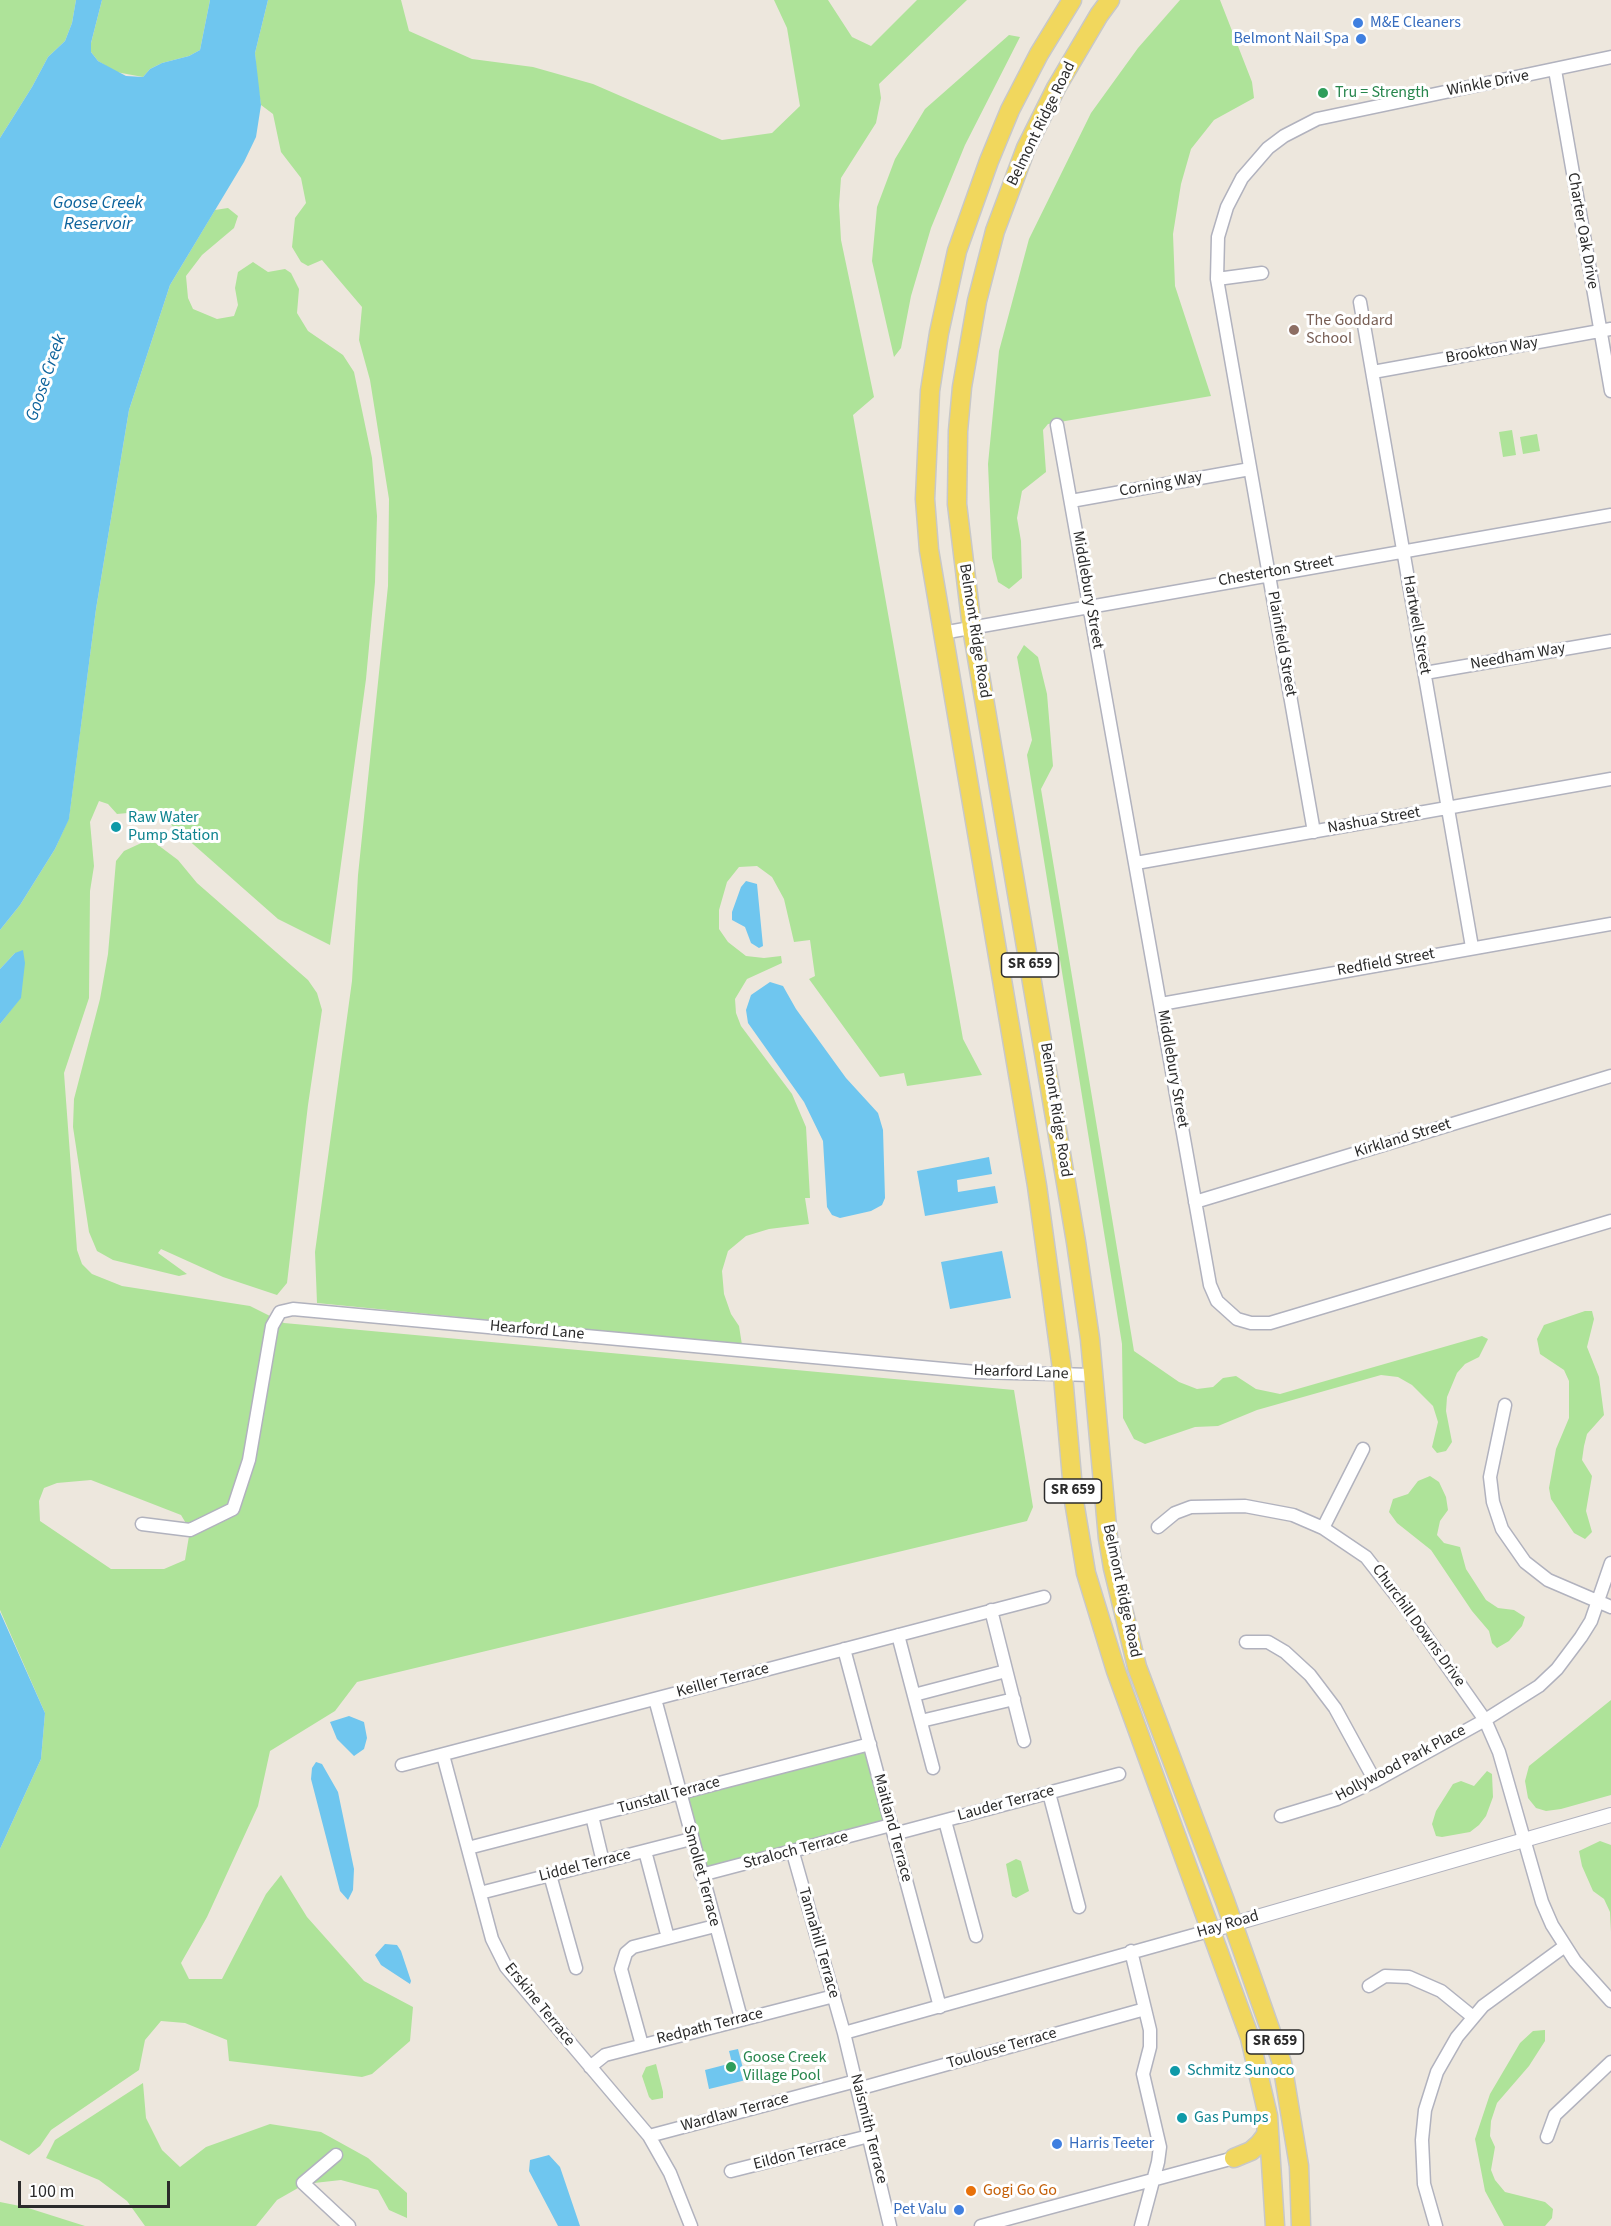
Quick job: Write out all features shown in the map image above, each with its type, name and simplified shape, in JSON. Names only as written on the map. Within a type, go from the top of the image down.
[{"type":"main road","name":"Belmont Ridge Road","points":[[1072,0],[1039,54],[1001,130],[972,206],[946,296],[930,391],[925,499],[929,550],[1039,1197],[1063,1376],[1074,1501],[1093,1602],[1242,2013],[1268,2116],[1275,2226]]},
{"type":"main road","name":"Belmont Ridge Road","points":[[1110,0],[1056,88],[1026,148],[995,231],[977,301],[963,387],[957,470],[962,563],[1076,1242],[1093,1375],[1108,1538],[1126,1629],[1137,1667],[1234,1923],[1282,2063],[1299,2166],[1301,2226]]},
{"type":"main road","points":[[1018,1077],[1031,1077],[1043,1084],[1055,1108]]},
{"type":"main road","points":[[1234,2158],[1259,2145],[1266,2135],[1268,2116]]},
{"type":"street","name":"Winkle Drive","points":[[1236,386],[1217,279],[1218,237],[1233,192],[1255,161],[1284,136],[1334,114],[1611,57]]},
{"type":"street","name":"Charter Oak Drive","points":[[1555,70],[1605,330],[1611,391]]},
{"type":"street","points":[[1217,279],[1262,273]]},
{"type":"street","name":"Hartwell Street","points":[[1360,302],[1472,947]]},
{"type":"street","name":"Brookton Way","points":[[1373,372],[1605,330]]},
{"type":"street","name":"Plainfield Street","points":[[1236,386],[1314,832]]},
{"type":"street","name":"Middlebury Street","points":[[1057,425],[1214,1296],[1232,1316],[1258,1324],[1270,1323],[1611,1221]]},
{"type":"street","name":"Corning Way","points":[[1071,501],[1250,469]]},
{"type":"street","name":"Chesterton Street","points":[[942,633],[1268,573],[1611,515]]},
{"type":"street","name":"Needham Way","points":[[1425,673],[1611,641]]},
{"type":"street","name":"Nashua Street","points":[[1136,863],[1611,779]]},
{"type":"street","name":"Redfield Street","points":[[1161,1004],[1611,924]]},
{"type":"street","name":"Kirkland Street","points":[[1196,1202],[1611,1076]]},
{"type":"street","name":"Hearford Lane","points":[[142,1524],[190,1530],[233,1509],[249,1460],[272,1326],[280,1312],[292,1309],[976,1372],[1093,1375]]},
{"type":"street","points":[[1505,1405],[1490,1477],[1493,1502],[1502,1529],[1516,1552],[1534,1570],[1560,1587],[1611,1607]]},
{"type":"street","points":[[1323,1528],[1363,1449]]},
{"type":"street","name":"Churchill Downs Drive","points":[[1158,1527],[1175,1513],[1209,1505],[1272,1510],[1323,1528],[1366,1557],[1382,1575],[1485,1720],[1499,1752],[1542,1902],[1564,1946],[1611,2001]]},
{"type":"street","name":"Hollywood Park Place","points":[[1281,1816],[1337,1799],[1375,1781],[1523,1698],[1557,1669],[1581,1637],[1598,1602],[1611,1563]]},
{"type":"street","name":"Keiller Terrace","points":[[402,1765],[1044,1597]]},
{"type":"street","points":[[991,1610],[1024,1741]]},
{"type":"street","points":[[898,1635],[933,1768]]},
{"type":"street","points":[[1246,1642],[1268,1642],[1285,1652],[1310,1675],[1335,1708],[1375,1781]]},
{"type":"street","name":"Maitland Terrace","points":[[844,1649],[940,2007]]},
{"type":"street","points":[[914,1695],[1006,1671]]},
{"type":"street","name":"Smollet Terrace","points":[[655,1699],[741,2018]]},
{"type":"street","points":[[921,1721],[1014,1699]]},
{"type":"street","name":"Tunstall Terrace","points":[[468,1848],[870,1744]]},
{"type":"street","name":"Erskine Terrace","points":[[443,1755],[492,1939],[506,1967],[649,2136],[670,2173],[691,2226]]},
{"type":"street","name":"Lauder Terrace","points":[[893,1830],[945,1821],[1119,1774]]},
{"type":"street","points":[[1049,1793],[1079,1907]]},
{"type":"street","name":"Hay Road","points":[[844,2033],[1611,1815]]},
{"type":"street","points":[[592,1816],[603,1862]]},
{"type":"street","points":[[945,1821],[976,1936]]},
{"type":"street","name":"Straloch Terrace","points":[[701,1875],[893,1830]]},
{"type":"street","name":"Liddel Terrace","points":[[480,1893],[691,1839]]},
{"type":"street","points":[[645,1851],[668,1938]]},
{"type":"street","name":"Tannahill Terrace","points":[[792,1853],[844,2033]]},
{"type":"street","points":[[550,1875],[576,1968]]},
{"type":"street","points":[[642,2045],[621,1969],[622,1962],[633,1947],[715,1926]]},
{"type":"street","points":[[1436,2226],[1424,2184],[1422,2140],[1425,2110],[1443,2060],[1473,2017],[1511,1983],[1564,1946]]},
{"type":"street","points":[[1131,1951],[1145,2009],[1150,2042],[1143,2074],[1160,2147],[1142,2226]]},
{"type":"street","points":[[1369,1986],[1385,1976],[1409,1977],[1441,1990],[1473,2017]]},
{"type":"street","name":"Redpath Terrace","points":[[590,2067],[605,2055],[741,2018],[834,1996]]},
{"type":"street","name":"Toulouse Terrace","points":[[857,2085],[1145,2009]]},
{"type":"street","name":"Naismith Terrace","points":[[844,2033],[890,2226]]},
{"type":"street","points":[[1547,2137],[1555,2115],[1611,2062]]},
{"type":"street","name":"Wardlaw Terrace","points":[[649,2136],[857,2085]]},
{"type":"street","name":"Eildon Terrace","points":[[731,2171],[869,2136]]},
{"type":"street","points":[[336,2155],[303,2183],[349,2226]]},
{"type":"street","points":[[981,2226],[1234,2158]]},
{"type":"green space","points":[[0,0],[76,0],[72,23],[65,41],[48,57],[0,138]]},
{"type":"green space","points":[[102,0],[210,0],[200,50],[189,56],[162,63],[150,69],[143,77],[116,72],[98,61],[91,52],[91,43]]},
{"type":"green space","points":[[268,0],[401,0],[409,31],[472,59],[533,67],[593,84],[722,140],[772,133],[800,106],[787,28],[774,0],[828,0],[852,37],[871,46],[917,0],[967,0],[879,84],[881,98],[876,123],[841,178],[839,205],[841,240],[874,397],[853,415],[963,1039],[982,1075],[907,1086],[904,1073],[880,1077],[809,979],[815,976],[810,940],[794,942],[784,899],[772,877],[757,866],[739,867],[727,882],[719,910],[719,929],[728,942],[746,956],[764,958],[781,956],[782,963],[747,979],[735,999],[736,1013],[741,1026],[792,1094],[806,1127],[810,1198],[805,1198],[809,1224],[769,1229],[746,1236],[728,1251],[722,1271],[724,1294],[731,1314],[739,1326],[742,1345],[317,1303],[315,1252],[352,981],[358,875],[388,586],[389,499],[370,380],[359,340],[362,307],[322,260],[308,266],[301,262],[292,247],[295,218],[306,203],[301,178],[281,152],[273,114],[261,105],[257,80],[255,53]]},
{"type":"green space","points":[[1180,0],[1220,0],[1252,82],[1254,98],[1214,120],[1191,149],[1181,184],[1173,234],[1175,286],[1211,396],[1048,424],[1043,430],[1046,472],[1022,491],[1017,518],[1021,541],[1022,578],[1009,589],[998,582],[992,558],[988,464],[999,351],[1029,239],[1091,113],[1138,48]]},
{"type":"green space","points":[[1009,35],[1020,37],[965,145],[931,228],[911,296],[901,348],[894,357],[872,261],[877,207],[895,159],[925,109]]},
{"type":"green space","points":[[228,208],[238,216],[234,228],[202,255],[186,276],[188,298],[193,309],[217,319],[234,316],[238,305],[235,288],[238,272],[253,262],[268,272],[285,269],[291,273],[299,289],[297,313],[308,331],[343,355],[354,372],[372,458],[377,516],[375,582],[366,679],[330,945],[278,919],[160,815],[149,811],[117,814],[108,804],[99,801],[90,822],[94,866],[90,891],[89,998],[64,1073],[77,1250],[82,1264],[92,1274],[122,1286],[250,1306],[284,1323],[1014,1390],[1033,1507],[1027,1521],[357,1682],[335,1711],[270,1751],[258,1806],[207,1917],[181,1963],[189,1979],[222,1979],[266,1894],[281,1875],[307,1917],[364,1981],[413,2007],[410,2041],[372,2074],[362,2077],[229,2061],[227,2040],[185,2023],[161,2021],[145,2040],[139,2070],[51,2130],[40,2146],[29,2155],[0,2140],[0,1849],[41,1759],[45,1713],[0,1610],[0,1024],[21,997],[15,953],[0,969],[0,930],[20,905],[55,849],[69,818],[96,609],[129,410],[170,285],[215,210]],"holes":[[[91,1480],[181,1515],[190,1530],[185,1560],[164,1569],[111,1569],[40,1521],[39,1501],[44,1488],[57,1483]]]},
{"type":"green space","points":[[1512,430],[1516,455],[1503,457],[1499,432]]},
{"type":"green space","points":[[1537,434],[1540,451],[1523,454],[1520,437]]},
{"type":"green space","points":[[1024,645],[1038,657],[1047,694],[1053,766],[1041,789],[1134,1351],[1179,1382],[1197,1389],[1213,1387],[1223,1378],[1236,1376],[1256,1389],[1280,1394],[1482,1336],[1488,1339],[1479,1357],[1465,1364],[1457,1373],[1447,1397],[1446,1411],[1452,1442],[1446,1451],[1437,1453],[1432,1447],[1438,1422],[1433,1406],[1412,1385],[1398,1377],[1381,1375],[1257,1410],[1218,1426],[1195,1427],[1145,1444],[1134,1439],[1123,1418],[1122,1344],[1027,755],[1032,740],[1017,657]]},
{"type":"green space","points":[[150,839],[178,860],[197,883],[308,980],[317,993],[322,1010],[308,1105],[287,1283],[277,1295],[223,1277],[161,1249],[158,1253],[187,1274],[179,1276],[113,1260],[97,1251],[89,1232],[73,1127],[74,1099],[100,999],[108,954],[116,861],[124,851]]},
{"type":"green space","points":[[1585,1311],[1592,1311],[1594,1319],[1587,1347],[1599,1377],[1604,1415],[1587,1434],[1584,1446],[1582,1460],[1592,1476],[1586,1511],[1592,1532],[1585,1539],[1574,1533],[1551,1499],[1549,1488],[1556,1449],[1569,1418],[1569,1381],[1564,1370],[1540,1354],[1537,1339],[1544,1325]]},
{"type":"green space","points":[[1430,1476],[1439,1482],[1446,1497],[1448,1510],[1440,1521],[1437,1535],[1444,1543],[1460,1547],[1466,1569],[1486,1600],[1498,1608],[1514,1610],[1525,1617],[1522,1626],[1509,1641],[1497,1648],[1492,1643],[1489,1631],[1472,1611],[1431,1550],[1397,1523],[1389,1512],[1393,1499],[1408,1494],[1418,1481]]},
{"type":"green space","points":[[1611,1700],[1611,1795],[1561,1809],[1546,1811],[1536,1808],[1528,1798],[1525,1781],[1529,1766]]},
{"type":"green space","points":[[870,1744],[891,1825],[701,1875],[679,1794]]},
{"type":"green space","points":[[1487,1771],[1492,1774],[1493,1797],[1486,1816],[1479,1825],[1470,1832],[1436,1836],[1432,1824],[1436,1811],[1453,1784],[1461,1781],[1474,1786]]},
{"type":"green space","points":[[1600,1841],[1611,1845],[1611,1932],[1610,1912],[1604,1899],[1593,1891],[1582,1866],[1579,1851]]},
{"type":"green space","points":[[1016,1859],[1021,1861],[1029,1891],[1016,1898],[1012,1896],[1006,1864]]},
{"type":"green space","points":[[1545,2030],[1545,2041],[1529,2066],[1497,2103],[1491,2121],[1490,2136],[1495,2147],[1491,2170],[1495,2180],[1505,2192],[1545,2202],[1553,2209],[1552,2218],[1545,2226],[1504,2226],[1485,2191],[1475,2139],[1490,2094],[1520,2043],[1533,2031]]},
{"type":"green space","points":[[656,2064],[663,2098],[652,2100],[642,2076],[646,2067]]},
{"type":"green space","points":[[143,2083],[146,2118],[162,2150],[180,2167],[206,2147],[270,2124],[321,2132],[368,2158],[407,2193],[407,2218],[389,2210],[378,2190],[341,2180],[305,2184],[277,2200],[256,2226],[145,2226],[127,2201],[99,2180],[46,2158],[55,2140]]},
{"type":"green space","points":[[0,2202],[25,2207],[85,2226],[0,2226]]},
{"type":"water","name":"Goose Creek Reservoir","points":[[76,0],[102,0],[91,43],[91,52],[98,61],[126,76],[143,77],[150,69],[162,63],[189,56],[200,50],[210,0],[268,0],[255,53],[261,105],[256,137],[244,162],[170,285],[129,410],[96,609],[69,819],[55,849],[20,905],[0,930],[0,138],[48,57],[65,41],[72,23]]},
{"type":"water","points":[[746,881],[757,884],[763,946],[759,948],[751,943],[745,927],[732,920],[732,912],[741,887]]},
{"type":"water","points":[[23,950],[25,963],[21,998],[0,1024],[0,969],[15,953]]},
{"type":"water","points":[[770,982],[783,986],[796,1009],[846,1078],[878,1113],[883,1130],[885,1198],[882,1205],[871,1211],[840,1218],[832,1215],[827,1207],[823,1141],[804,1102],[748,1023],[746,1010],[751,995]]},
{"type":"water","points":[[989,1157],[992,1174],[957,1180],[958,1192],[995,1186],[998,1203],[925,1216],[917,1171]]},
{"type":"water","points":[[1002,1251],[1011,1298],[950,1309],[941,1262]]},
{"type":"water","points":[[0,1612],[45,1713],[41,1759],[0,1849]]},
{"type":"water","points":[[349,1716],[364,1722],[367,1738],[364,1749],[354,1756],[337,1739],[330,1722]]},
{"type":"water","points":[[316,1762],[322,1764],[338,1792],[354,1869],[353,1890],[348,1900],[340,1891],[311,1779],[312,1768]]},
{"type":"water","points":[[385,1944],[397,1945],[401,1951],[410,1984],[381,1965],[375,1955]]},
{"type":"water","name":"Goose Creek Village Pool","points":[[738,2049],[746,2080],[709,2089],[705,2070],[732,2063],[729,2051]]},
{"type":"water","points":[[549,2155],[560,2167],[580,2226],[558,2226],[529,2171],[530,2160]]},
{"type":"place","name":"M&E Cleaners","points":[[1358,23]]},
{"type":"place","name":"Belmont Nail Spa","points":[[1361,39]]},
{"type":"place","name":"Tru = Strength","points":[[1323,93]]},
{"type":"place","name":"The Goddard School","points":[[1294,330]]},
{"type":"place","name":"Raw Water Pump Station","points":[[116,827]]},
{"type":"place","name":"Goose Creek Village Pool","points":[[731,2067]]},
{"type":"place","name":"Schmitz Sunoco","points":[[1175,2071]]},
{"type":"place","name":"Gas Pumps","points":[[1182,2118]]},
{"type":"place","name":"Harris Teeter","points":[[1057,2144]]},
{"type":"place","name":"Gogi Go Go","points":[[971,2191]]},
{"type":"place","name":"Pet Valu","points":[[959,2210]]},
{"type":"water label","name":"Goose Creek","points":[[47,378]]}]
